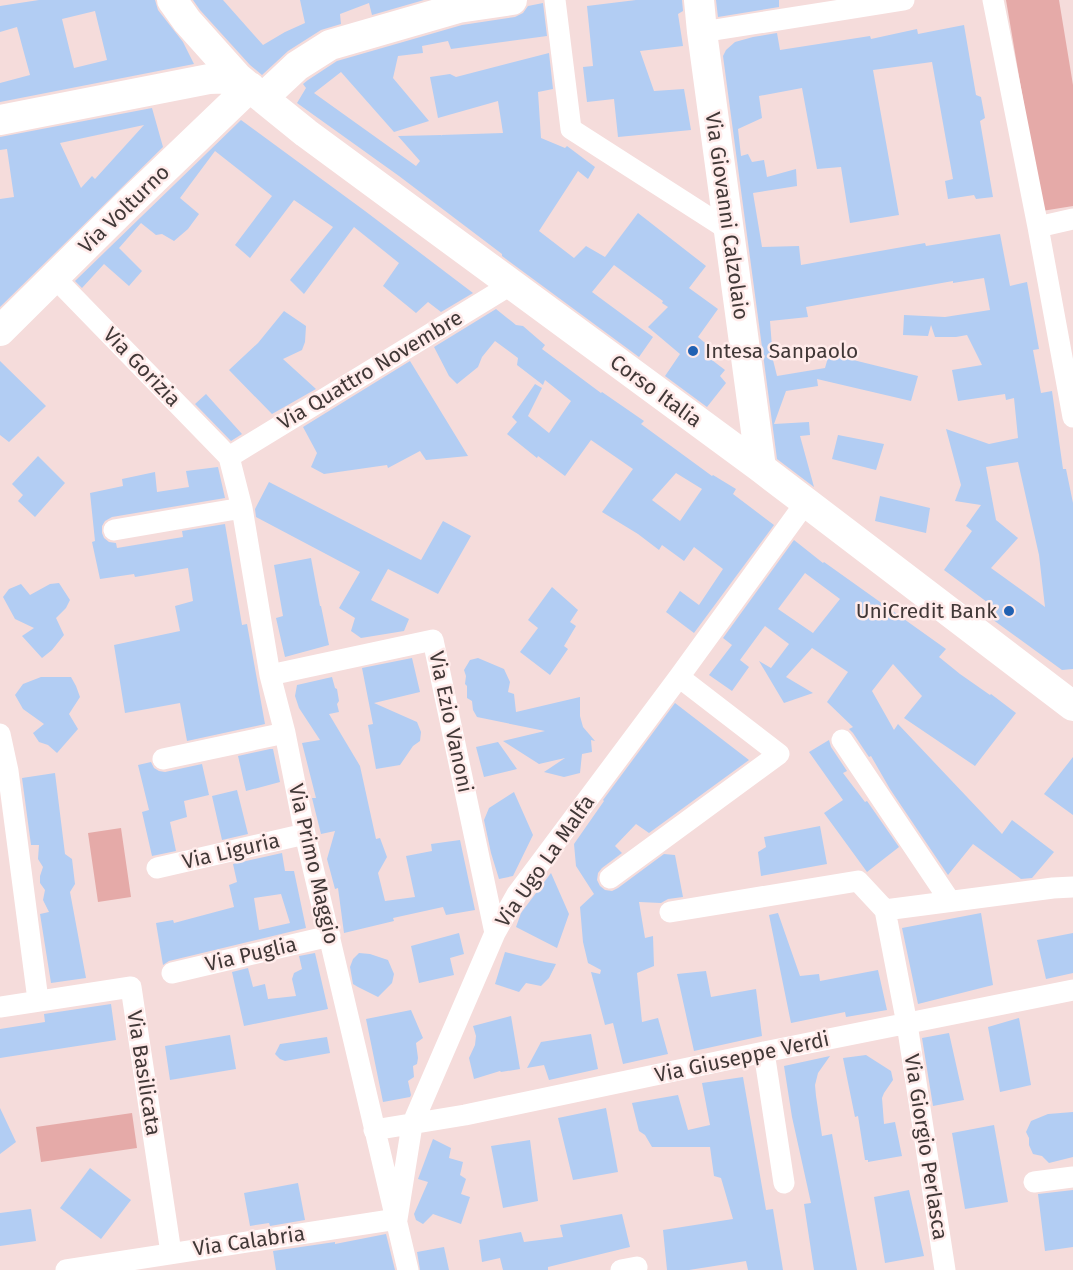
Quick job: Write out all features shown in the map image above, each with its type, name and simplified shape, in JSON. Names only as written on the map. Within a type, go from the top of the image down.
[{"type":"main road","name":"Corso Italia","points":[[172,0],[187,21],[250,88],[306,133],[761,468],[1073,706]]},
{"type":"main road","name":"Via Volturno","points":[[0,331],[250,88],[297,66],[330,45],[458,9],[512,0]]},
{"type":"main road","name":"Via Giovanni Calzolaio","points":[[699,0],[761,468]]},
{"type":"main road","points":[[0,120],[209,79],[250,88]]},
{"type":"street","points":[[555,0],[571,129],[730,231]]},
{"type":"street","points":[[702,32],[829,6],[904,0]]},
{"type":"street","points":[[993,0],[1073,417]]},
{"type":"street","points":[[1038,227],[1073,219]]},
{"type":"street","name":"Via Gorizia","points":[[54,277],[229,457]]},
{"type":"street","name":"Via Quattro Novembre","points":[[229,457],[512,284]]},
{"type":"street","name":"Via Primo Maggio","points":[[229,457],[242,508],[270,675],[285,733],[305,834],[408,1270]]},
{"type":"street","name":"Via Ugo La Malfa","points":[[397,1219],[412,1125],[495,933],[517,894],[806,502]]},
{"type":"street","points":[[114,530],[242,508]]},
{"type":"street","name":"Via Ezio Vanoni","points":[[270,675],[434,640],[495,933]]},
{"type":"street","points":[[610,878],[779,754],[679,677]]},
{"type":"street","points":[[163,759],[285,733]]},
{"type":"street","points":[[0,734],[38,1000]]},
{"type":"street","points":[[842,740],[950,901]]},
{"type":"street","name":"Via Liguria","points":[[157,868],[305,834]]},
{"type":"street","points":[[670,912],[858,881],[885,910],[1073,887]]},
{"type":"street","name":"Via Giorgio Perlasca","points":[[885,910],[907,1024],[945,1270]]},
{"type":"street","name":"Via Puglia","points":[[172,973],[330,936]]},
{"type":"street","name":"Via Basilicata","points":[[0,1007],[131,987],[171,1253]]},
{"type":"street","name":"Via Giuseppe Verdi","points":[[412,1125],[1073,990]]},
{"type":"street","points":[[764,1052],[784,1183]]},
{"type":"street","points":[[374,1130],[412,1125]]},
{"type":"street","points":[[1034,1182],[1073,1177]]},
{"type":"street","name":"Via Calabria","points":[[66,1270],[397,1219]]},
{"type":"shaded area","points":[[1006,0],[1059,0],[1073,85],[1073,206],[1042,211]]},
{"type":"shaded area","points":[[121,828],[131,897],[98,902],[88,833]]},
{"type":"shaded area","points":[[132,1113],[137,1148],[41,1162],[36,1127]]},
{"type":"building","points":[[39,0],[155,0],[158,10],[183,42],[194,64],[0,102],[0,83],[30,75],[17,27],[0,32],[0,6]],"holes":[[[95,11],[107,60],[74,68],[62,19]]]},
{"type":"building","points":[[193,0],[223,0],[263,45],[305,23],[300,0],[424,0],[372,15],[369,3],[340,14],[341,24],[321,30],[288,51],[262,75],[250,65]]},
{"type":"building","points":[[636,0],[682,0],[683,11],[678,14],[683,46],[640,51],[654,91],[684,89],[691,130],[618,137],[614,99],[587,102],[583,67],[593,66],[587,6]]},
{"type":"building","points":[[716,0],[779,0],[779,7],[718,17]]},
{"type":"building","points":[[543,3],[547,36],[451,49],[448,41],[422,46],[423,53],[398,56],[393,78],[429,121],[394,132],[341,72],[314,93],[416,166],[420,161],[398,136],[503,133],[498,101],[438,118],[430,77],[450,74],[456,77],[549,53],[553,89],[538,92],[541,138],[565,148],[567,146],[595,167],[588,179],[578,171],[539,231],[574,258],[586,246],[605,257],[638,213],[706,266],[689,288],[718,309],[698,337],[711,348],[708,357],[725,370],[720,376],[726,383],[707,407],[665,376],[680,354],[648,327],[668,307],[662,303],[663,301],[614,265],[592,292],[653,337],[639,357],[502,256],[399,176],[297,103],[306,88],[303,84],[337,61],[462,25],[515,17],[523,13],[528,6]]},
{"type":"building","points":[[964,25],[976,95],[981,97],[985,118],[980,121],[993,197],[976,199],[974,195],[948,199],[945,181],[953,179],[932,62],[873,70],[899,215],[850,223],[841,167],[817,169],[802,88],[759,96],[762,118],[738,129],[741,156],[748,154],[752,162],[764,160],[767,177],[796,169],[797,186],[753,193],[762,247],[799,246],[801,265],[925,243],[926,246],[1000,234],[1010,286],[1027,282],[1039,349],[1033,350],[1041,393],[1052,391],[1063,469],[1066,469],[1073,503],[1073,669],[1062,670],[985,614],[991,605],[944,570],[972,531],[966,526],[981,505],[955,501],[961,485],[946,429],[989,444],[1018,438],[1014,398],[1006,400],[1005,394],[958,401],[952,370],[982,365],[967,335],[935,337],[931,325],[928,336],[903,335],[904,315],[945,317],[990,310],[984,278],[953,283],[953,281],[806,307],[808,317],[770,321],[773,360],[777,376],[825,368],[829,354],[918,376],[911,401],[817,379],[818,386],[786,391],[774,424],[809,422],[810,435],[800,436],[814,487],[777,459],[723,56],[735,42],[777,33],[780,50],[870,36],[871,39],[917,29],[918,34]],"holes":[[[1018,462],[1039,555],[1045,607],[991,568],[1018,538],[996,520],[986,467]]]},
{"type":"building","points":[[152,108],[163,147],[0,307],[0,199],[14,197],[7,149],[0,150],[0,137]],"holes":[[[144,125],[95,179],[92,176],[81,188],[60,143]]]},
{"type":"building","points":[[241,120],[473,293],[441,312],[428,302],[416,313],[383,286],[399,263],[354,227],[304,294],[290,280],[333,227],[294,200],[250,258],[235,245],[272,196],[215,151],[180,198],[199,214],[188,229],[174,241],[162,234],[156,235],[141,223],[119,248],[142,271],[129,286],[104,264],[82,288],[75,281]]},
{"type":"building","points":[[496,309],[516,325],[523,326],[545,345],[542,349],[601,393],[644,421],[641,424],[712,476],[736,489],[733,494],[774,525],[694,633],[666,612],[680,591],[699,605],[723,569],[694,547],[684,561],[662,545],[659,550],[602,512],[633,469],[591,440],[565,476],[538,456],[537,458],[507,434],[517,422],[512,417],[535,384],[542,388],[528,416],[549,433],[571,401],[545,380],[543,385],[517,365],[518,358],[495,341],[482,357],[478,367],[457,384],[449,376],[434,347]],"holes":[[[676,473],[702,489],[680,521],[652,500]]]},
{"type":"building","points":[[284,311],[306,326],[302,350],[283,359],[316,389],[272,414],[229,370],[258,343]]},
{"type":"building","points":[[0,361],[46,406],[9,442],[0,435]]},
{"type":"building","points":[[410,361],[468,456],[426,460],[420,451],[388,468],[387,465],[324,474],[311,467],[317,453],[303,427]]},
{"type":"building","points":[[206,394],[242,434],[231,441],[195,404]]},
{"type":"building","points":[[838,435],[884,444],[876,470],[832,459]]},
{"type":"building","points":[[38,456],[65,483],[35,517],[18,501],[23,495],[12,484]]},
{"type":"building","points":[[218,467],[225,498],[112,517],[102,526],[104,538],[116,543],[117,548],[183,537],[182,531],[225,524],[242,625],[247,624],[265,724],[187,741],[180,703],[125,713],[114,645],[180,631],[175,606],[193,601],[188,568],[135,577],[134,574],[100,579],[92,542],[95,541],[90,493],[123,486],[122,479],[155,472],[157,492],[189,487],[186,471]]},
{"type":"building","points":[[269,482],[421,560],[443,521],[471,536],[438,594],[388,569],[371,600],[409,619],[404,631],[361,638],[351,631],[355,618],[339,608],[360,572],[256,517],[255,509]]},
{"type":"building","points":[[880,496],[930,508],[926,533],[875,521]]},
{"type":"building","points":[[794,540],[946,649],[939,657],[1016,713],[975,766],[904,718],[922,696],[893,664],[872,691],[894,730],[898,724],[1002,834],[1012,820],[1054,852],[1032,878],[1021,879],[973,844],[948,875],[890,789],[871,756],[869,757],[849,729],[853,727],[827,702],[848,672],[812,648],[786,677],[813,693],[784,703],[759,661],[771,668],[789,644],[765,626],[740,660],[749,667],[732,691],[709,675],[732,645],[723,638]],"holes":[[[805,573],[840,599],[813,633],[778,609]]]},
{"type":"building","points":[[311,558],[329,645],[285,657],[276,618],[283,616],[274,565]]},
{"type":"building","points":[[59,583],[70,600],[56,618],[64,635],[42,658],[22,636],[34,628],[15,619],[3,597],[9,589],[21,584],[30,595],[50,584]]},
{"type":"building","points":[[552,587],[578,610],[570,622],[576,626],[564,646],[568,649],[550,675],[520,652],[538,628],[528,620]]},
{"type":"building","points":[[412,658],[420,692],[374,703],[417,722],[421,732],[420,741],[413,746],[400,765],[376,769],[368,725],[373,724],[362,668]]},
{"type":"building","points":[[478,658],[504,669],[510,682],[508,692],[514,694],[516,712],[580,697],[580,716],[583,727],[595,741],[591,740],[592,752],[582,754],[580,773],[564,777],[544,772],[565,758],[539,764],[503,741],[545,731],[477,717],[472,701],[467,698],[464,670],[470,660]]},
{"type":"building","points":[[41,677],[71,677],[80,697],[69,714],[78,729],[57,753],[48,745],[39,742],[33,733],[44,724],[23,709],[15,695],[23,684]]},
{"type":"building","points":[[332,677],[337,689],[339,712],[329,714],[360,766],[376,839],[380,838],[387,857],[378,873],[385,901],[415,897],[406,856],[432,851],[431,844],[460,840],[475,910],[446,915],[443,907],[393,918],[394,921],[344,933],[338,888],[335,889],[327,859],[335,831],[321,834],[312,798],[316,798],[302,743],[320,740],[299,708],[295,696],[297,685]]},
{"type":"building","points":[[675,703],[749,760],[649,833],[636,824],[615,846],[622,853],[598,873],[597,880],[600,886],[612,891],[664,854],[675,855],[683,897],[668,899],[661,903],[639,902],[645,938],[653,936],[654,966],[637,973],[642,1022],[658,1018],[668,1054],[623,1064],[613,1023],[605,1025],[591,972],[600,974],[601,970],[588,963],[583,942],[580,907],[594,894],[576,866],[574,844],[603,800]]},
{"type":"building","points":[[829,740],[847,771],[843,773],[865,802],[867,801],[899,847],[867,872],[824,813],[843,800],[809,752]]},
{"type":"building","points":[[498,742],[517,769],[484,777],[476,747]]},
{"type":"building","points":[[273,749],[280,782],[246,791],[238,756]]},
{"type":"building","points":[[1073,757],[1073,815],[1044,794]]},
{"type":"building","points":[[151,762],[154,768],[165,772],[202,764],[209,795],[184,801],[187,817],[170,822],[176,851],[152,856],[142,812],[149,810],[138,765]]},
{"type":"building","points":[[55,773],[65,854],[72,859],[75,884],[70,892],[86,978],[51,983],[40,914],[49,912],[43,900],[45,890],[40,883],[43,867],[38,859],[39,845],[31,845],[22,778]]},
{"type":"building","points":[[237,790],[248,834],[222,840],[212,796]]},
{"type":"building","points":[[514,792],[533,835],[513,876],[499,879],[484,820],[489,808]]},
{"type":"building","points":[[820,826],[827,864],[761,876],[758,852],[766,847],[764,837]]},
{"type":"building","points":[[282,853],[285,871],[294,871],[306,928],[169,961],[163,965],[156,923],[173,920],[174,923],[234,907],[229,885],[237,882],[233,864]],"holes":[[[281,894],[290,923],[259,930],[254,898]]]},
{"type":"building","points":[[551,873],[569,914],[557,948],[516,927],[521,913]]},
{"type":"building","points":[[778,913],[800,976],[819,974],[820,981],[878,970],[887,1010],[846,1017],[845,1012],[791,1023],[769,915]]},
{"type":"building","points":[[981,913],[993,985],[918,1004],[902,928]]},
{"type":"building","points":[[459,933],[464,954],[450,958],[454,975],[419,983],[411,946]]},
{"type":"building","points":[[1073,933],[1073,973],[1046,979],[1037,940]]},
{"type":"building","points":[[505,952],[556,964],[549,978],[541,986],[526,983],[519,992],[495,984]]},
{"type":"building","points":[[315,953],[328,1009],[244,1026],[232,972],[248,968],[253,987],[265,984],[268,999],[296,996],[292,979],[294,973],[302,969],[299,956]]},
{"type":"building","points":[[359,953],[388,960],[394,974],[392,983],[378,997],[353,984],[350,967],[353,959]]},
{"type":"building","points":[[706,971],[711,997],[756,989],[762,1036],[694,1051],[677,974]]},
{"type":"building","points":[[111,1004],[116,1040],[0,1058],[0,1029],[45,1022],[44,1014]]},
{"type":"building","points":[[411,1010],[423,1038],[416,1043],[417,1064],[413,1066],[414,1077],[408,1081],[411,1095],[383,1102],[366,1019]]},
{"type":"building","points":[[511,1016],[520,1069],[500,1071],[474,1079],[469,1058],[475,1045],[476,1036],[473,1026]]},
{"type":"building","points":[[1019,1018],[1031,1085],[1000,1092],[988,1027]]},
{"type":"building","points":[[949,1033],[964,1100],[933,1106],[922,1038]]},
{"type":"building","points":[[591,1034],[598,1069],[549,1080],[544,1065],[527,1068],[541,1042]]},
{"type":"building","points":[[230,1035],[236,1069],[170,1080],[165,1046]]},
{"type":"building","points":[[327,1037],[330,1053],[285,1061],[275,1054],[280,1044]]},
{"type":"building","points":[[866,1055],[891,1071],[893,1080],[882,1098],[884,1124],[895,1122],[902,1156],[868,1162],[865,1160],[858,1116],[855,1117],[843,1058]]},
{"type":"building","points":[[830,1056],[818,1073],[815,1085],[816,1096],[822,1136],[832,1134],[857,1270],[814,1270],[804,1204],[811,1203],[792,1117],[784,1066]]},
{"type":"building","points":[[743,1077],[766,1210],[773,1209],[783,1270],[748,1270],[746,1261],[689,1270],[667,1270],[663,1230],[733,1219],[721,1178],[714,1176],[710,1147],[652,1147],[645,1135],[639,1131],[632,1103],[678,1095],[688,1130],[710,1125],[702,1083]]},
{"type":"building","points":[[0,1108],[16,1142],[0,1154]]},
{"type":"building","points":[[606,1108],[618,1172],[573,1180],[558,1118]]},
{"type":"building","points":[[1073,1112],[1073,1157],[1049,1163],[1042,1156],[1033,1154],[1026,1132],[1031,1121],[1048,1114]]},
{"type":"building","points":[[994,1125],[1008,1202],[965,1209],[952,1133]]},
{"type":"building","points":[[433,1139],[451,1148],[449,1158],[463,1162],[460,1175],[466,1179],[461,1194],[470,1197],[461,1224],[433,1214],[423,1224],[416,1220],[414,1214],[428,1182],[418,1179]]},
{"type":"building","points":[[530,1140],[538,1201],[503,1208],[491,1146]]},
{"type":"building","points":[[90,1168],[131,1200],[101,1239],[60,1208]]},
{"type":"building","points":[[298,1183],[305,1220],[270,1226],[269,1223],[250,1226],[244,1193]]},
{"type":"building","points":[[909,1190],[924,1256],[885,1263],[874,1197]]},
{"type":"building","points":[[1073,1190],[1073,1247],[1045,1251],[1038,1194]]},
{"type":"building","points":[[31,1209],[36,1241],[0,1246],[0,1213]]},
{"type":"building","points":[[622,1214],[630,1247],[548,1267],[548,1270],[503,1270],[500,1258],[482,1262],[479,1240],[521,1232],[524,1242],[563,1237],[560,1225]]},
{"type":"building","points":[[386,1234],[395,1270],[276,1270],[273,1251],[335,1242],[335,1244]]},
{"type":"building","points":[[444,1247],[449,1270],[420,1270],[417,1252]]},
{"type":"place","name":"Intesa Sanpaolo","points":[[693,351]]},
{"type":"place","name":"UniCredit Bank","points":[[1009,611]]}]
